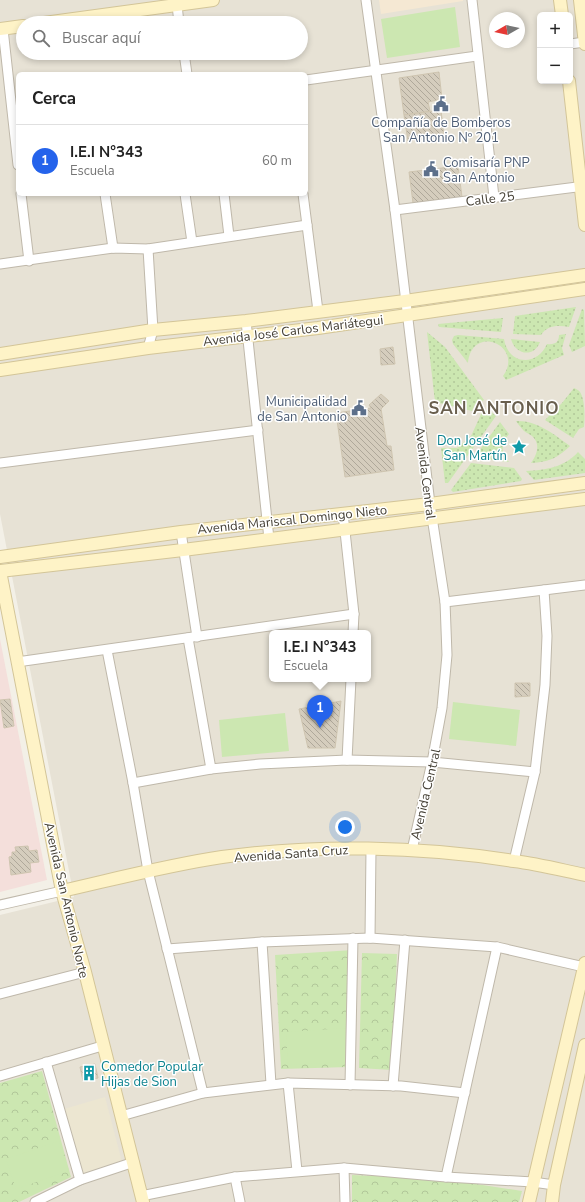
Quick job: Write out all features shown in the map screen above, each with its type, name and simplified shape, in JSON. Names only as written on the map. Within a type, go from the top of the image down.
[{"type":"street","points":[[82,16],[141,5],[176,5],[213,0]]},
{"type":"street","name":"Avenida Central","points":[[366,0],[395,210],[406,314],[430,504],[445,602],[447,655],[442,708],[432,762],[412,850]]},
{"type":"street","points":[[472,0],[494,198]]},
{"type":"street","points":[[560,0],[562,12]]},
{"type":"street","points":[[573,44],[585,43],[580,0]]},
{"type":"street","points":[[176,5],[178,16]]},
{"type":"street","points":[[16,27],[1,29],[16,122]]},
{"type":"street","points":[[308,80],[478,56]]},
{"type":"street","points":[[185,60],[187,72]]},
{"type":"street","points":[[569,84],[583,187],[585,225]]},
{"type":"street","name":"Calle 25","points":[[395,210],[583,187]]},
{"type":"street","points":[[21,196],[29,261]]},
{"type":"street","points":[[105,196],[113,248]]},
{"type":"street","points":[[185,196],[192,242]]},
{"type":"street","points":[[224,196],[229,236]]},
{"type":"street","points":[[303,196],[318,311]]},
{"type":"street","points":[[0,264],[113,248],[148,249],[307,225]]},
{"type":"street","points":[[148,249],[154,330],[148,348]]},
{"type":"street","name":"Avenida José Carlos Mariátegui","points":[[0,354],[154,330],[246,321],[405,301],[585,275]]},
{"type":"street","name":"Avenida José Carlos Mariátegui","points":[[0,370],[148,348],[247,337],[585,289]]},
{"type":"street","points":[[246,321],[270,539]]},
{"type":"street","points":[[0,463],[258,430]]},
{"type":"street","name":"Avenida Mariscal Domingo Nieto","points":[[0,557],[181,532],[430,504],[585,483]]},
{"type":"street","name":"Avenida Mariscal Domingo Nieto","points":[[0,571],[306,535],[585,499]]},
{"type":"street","points":[[343,513],[354,614],[353,630]]},
{"type":"street","points":[[304,518],[306,535]]},
{"type":"street","points":[[181,532],[193,638],[211,769]]},
{"type":"street","name":"Avenida San Antonio Norte","points":[[0,571],[62,891],[85,972],[102,1046],[134,1162],[142,1199]]},
{"type":"street","points":[[445,602],[585,585]]},
{"type":"street","points":[[514,861],[535,772],[545,685],[547,636],[544,590]]},
{"type":"street","points":[[17,662],[354,614]]},
{"type":"street","points":[[107,650],[133,783],[148,871],[203,1093]]},
{"type":"street","points":[[347,760],[351,682]]},
{"type":"street","points":[[133,783],[211,769],[260,764],[347,760],[432,762],[535,772]]},
{"type":"street","points":[[370,849],[370,938]]},
{"type":"street","name":"Avenida Santa Cruz","points":[[0,905],[148,871],[221,857],[286,851],[370,849],[412,850],[514,861],[585,875]]},
{"type":"street","points":[[350,1084],[353,938]]},
{"type":"street","points":[[167,949],[262,942],[370,938],[497,947],[585,965],[529,1202]]},
{"type":"street","points":[[393,1086],[405,940]]},
{"type":"street","points":[[262,942],[271,1084]]},
{"type":"street","points":[[446,1177],[497,947]]},
{"type":"street","points":[[0,994],[85,972]]},
{"type":"street","points":[[552,1202],[554,1185],[580,1090],[585,1045]]},
{"type":"street","points":[[0,1076],[102,1046]]},
{"type":"street","points":[[46,1062],[80,1180]]},
{"type":"street","points":[[288,1083],[296,1171]]},
{"type":"street","points":[[121,1116],[203,1093],[271,1084],[350,1084],[393,1086],[465,1093]]},
{"type":"street","points":[[35,1202],[80,1180],[134,1162]]},
{"type":"street","points":[[142,1199],[235,1177],[344,1168],[446,1177],[533,1182],[554,1185]]},
{"type":"street","points":[[344,1168],[345,1202]]},
{"type":"street","points":[[235,1177],[240,1202]]},
{"type":"shaded area","points":[[0,0],[585,0],[585,1202],[0,1202],[0,915],[74,897],[0,514]]},
{"type":"shaded area","points":[[379,0],[463,0],[463,1],[381,14]]},
{"type":"shaded area","points":[[0,639],[47,880],[0,892]]},
{"type":"shaded area","points":[[105,1097],[122,1162],[83,1173],[64,1109]]},
{"type":"green space","points":[[455,7],[460,47],[387,58],[381,19]]},
{"type":"green space","points":[[576,307],[569,327],[553,326],[546,329],[541,335],[513,334],[515,316]]},
{"type":"green space","points":[[582,309],[584,310],[585,346],[572,352],[569,345]]},
{"type":"green space","points":[[503,318],[501,332],[439,327],[438,324]]},
{"type":"green space","points":[[427,332],[445,347],[484,400],[475,404],[472,411],[435,402]]},
{"type":"green space","points":[[566,334],[562,348],[564,355],[506,380],[503,376],[508,365],[507,356],[503,348],[495,343],[487,342],[478,344],[472,351],[468,363],[453,344],[452,340],[454,336],[458,335],[504,339],[511,354],[523,360],[537,357],[547,344],[552,344],[557,341],[559,335]]},
{"type":"green space","points":[[511,339],[540,342],[534,351],[525,352],[516,348]]},
{"type":"green space","points":[[574,388],[582,395],[584,404],[584,427],[579,429],[573,438],[545,420]]},
{"type":"green space","points":[[483,410],[491,412],[496,416],[448,483],[445,483],[441,448],[457,448],[471,436]]},
{"type":"green space","points":[[516,421],[523,421],[538,425],[570,446],[553,459],[531,463],[537,450],[535,439],[524,431]]},
{"type":"green space","points":[[500,422],[509,434],[504,441],[503,452],[509,462],[474,458]]},
{"type":"green space","points":[[578,452],[585,459],[585,473],[534,480],[526,471],[555,467],[567,461]]},
{"type":"green space","points":[[471,463],[514,468],[522,479],[521,481],[453,492],[451,490]]},
{"type":"green space","points":[[453,702],[520,710],[516,746],[449,739]]},
{"type":"green space","points":[[285,713],[289,751],[222,757],[219,720]]},
{"type":"green space","points":[[353,950],[349,1067],[281,1069],[275,955]]},
{"type":"green space","points":[[362,953],[397,954],[392,1070],[359,1068]]},
{"type":"green space","points":[[346,1028],[348,1062],[288,1065],[286,1032]]},
{"type":"green space","points":[[42,1071],[71,1177],[19,1202],[0,1202],[0,1083]]},
{"type":"green space","points":[[59,1141],[69,1171],[16,1189],[6,1159]]},
{"type":"green space","points":[[352,1175],[444,1179],[522,1191],[519,1202],[352,1202]]},
{"type":"building","points":[[439,72],[442,99],[428,102],[430,111],[404,115],[399,78]]},
{"type":"building","points":[[441,110],[444,136],[408,141],[404,115]]},
{"type":"building","points":[[458,166],[462,197],[413,203],[409,172]]},
{"type":"building","points":[[393,347],[395,364],[381,365],[380,349]]},
{"type":"building","points":[[381,394],[389,401],[381,409],[387,446],[391,446],[394,470],[345,477],[336,413],[371,408],[369,405]]},
{"type":"building","points":[[515,683],[530,683],[530,696],[515,697]]},
{"type":"building","points":[[10,699],[14,726],[4,728],[0,700]]},
{"type":"building","points":[[341,701],[335,748],[308,748],[299,709]]},
{"type":"building","points":[[28,846],[29,851],[37,850],[39,862],[30,863],[31,872],[11,875],[9,857],[12,856],[12,852],[16,852],[15,847]]},
{"type":"building","name":"Comedor Popular Hijas de Sion","points":[[95,1064],[98,1078],[83,1081],[80,1067]]},
{"type":"place","name":"Compañía de Bomberos San Antonio Nº 201","points":[[441,104]]},
{"type":"place","name":"Comisaría PNP San Antonio","points":[[431,169]]},
{"type":"place","name":"Municipalidad de San Antonio","points":[[359,408]]},
{"type":"place","name":"Don José de San Martín","points":[[519,447]]},
{"type":"place","name":"I.E.I N°343","points":[[320,728]]},
{"type":"place","name":"Comedor Popular Hijas de Sion","points":[[89,1073]]},
{"type":"district","name":"SAN ANTONIO","points":[[494,408]]}]
